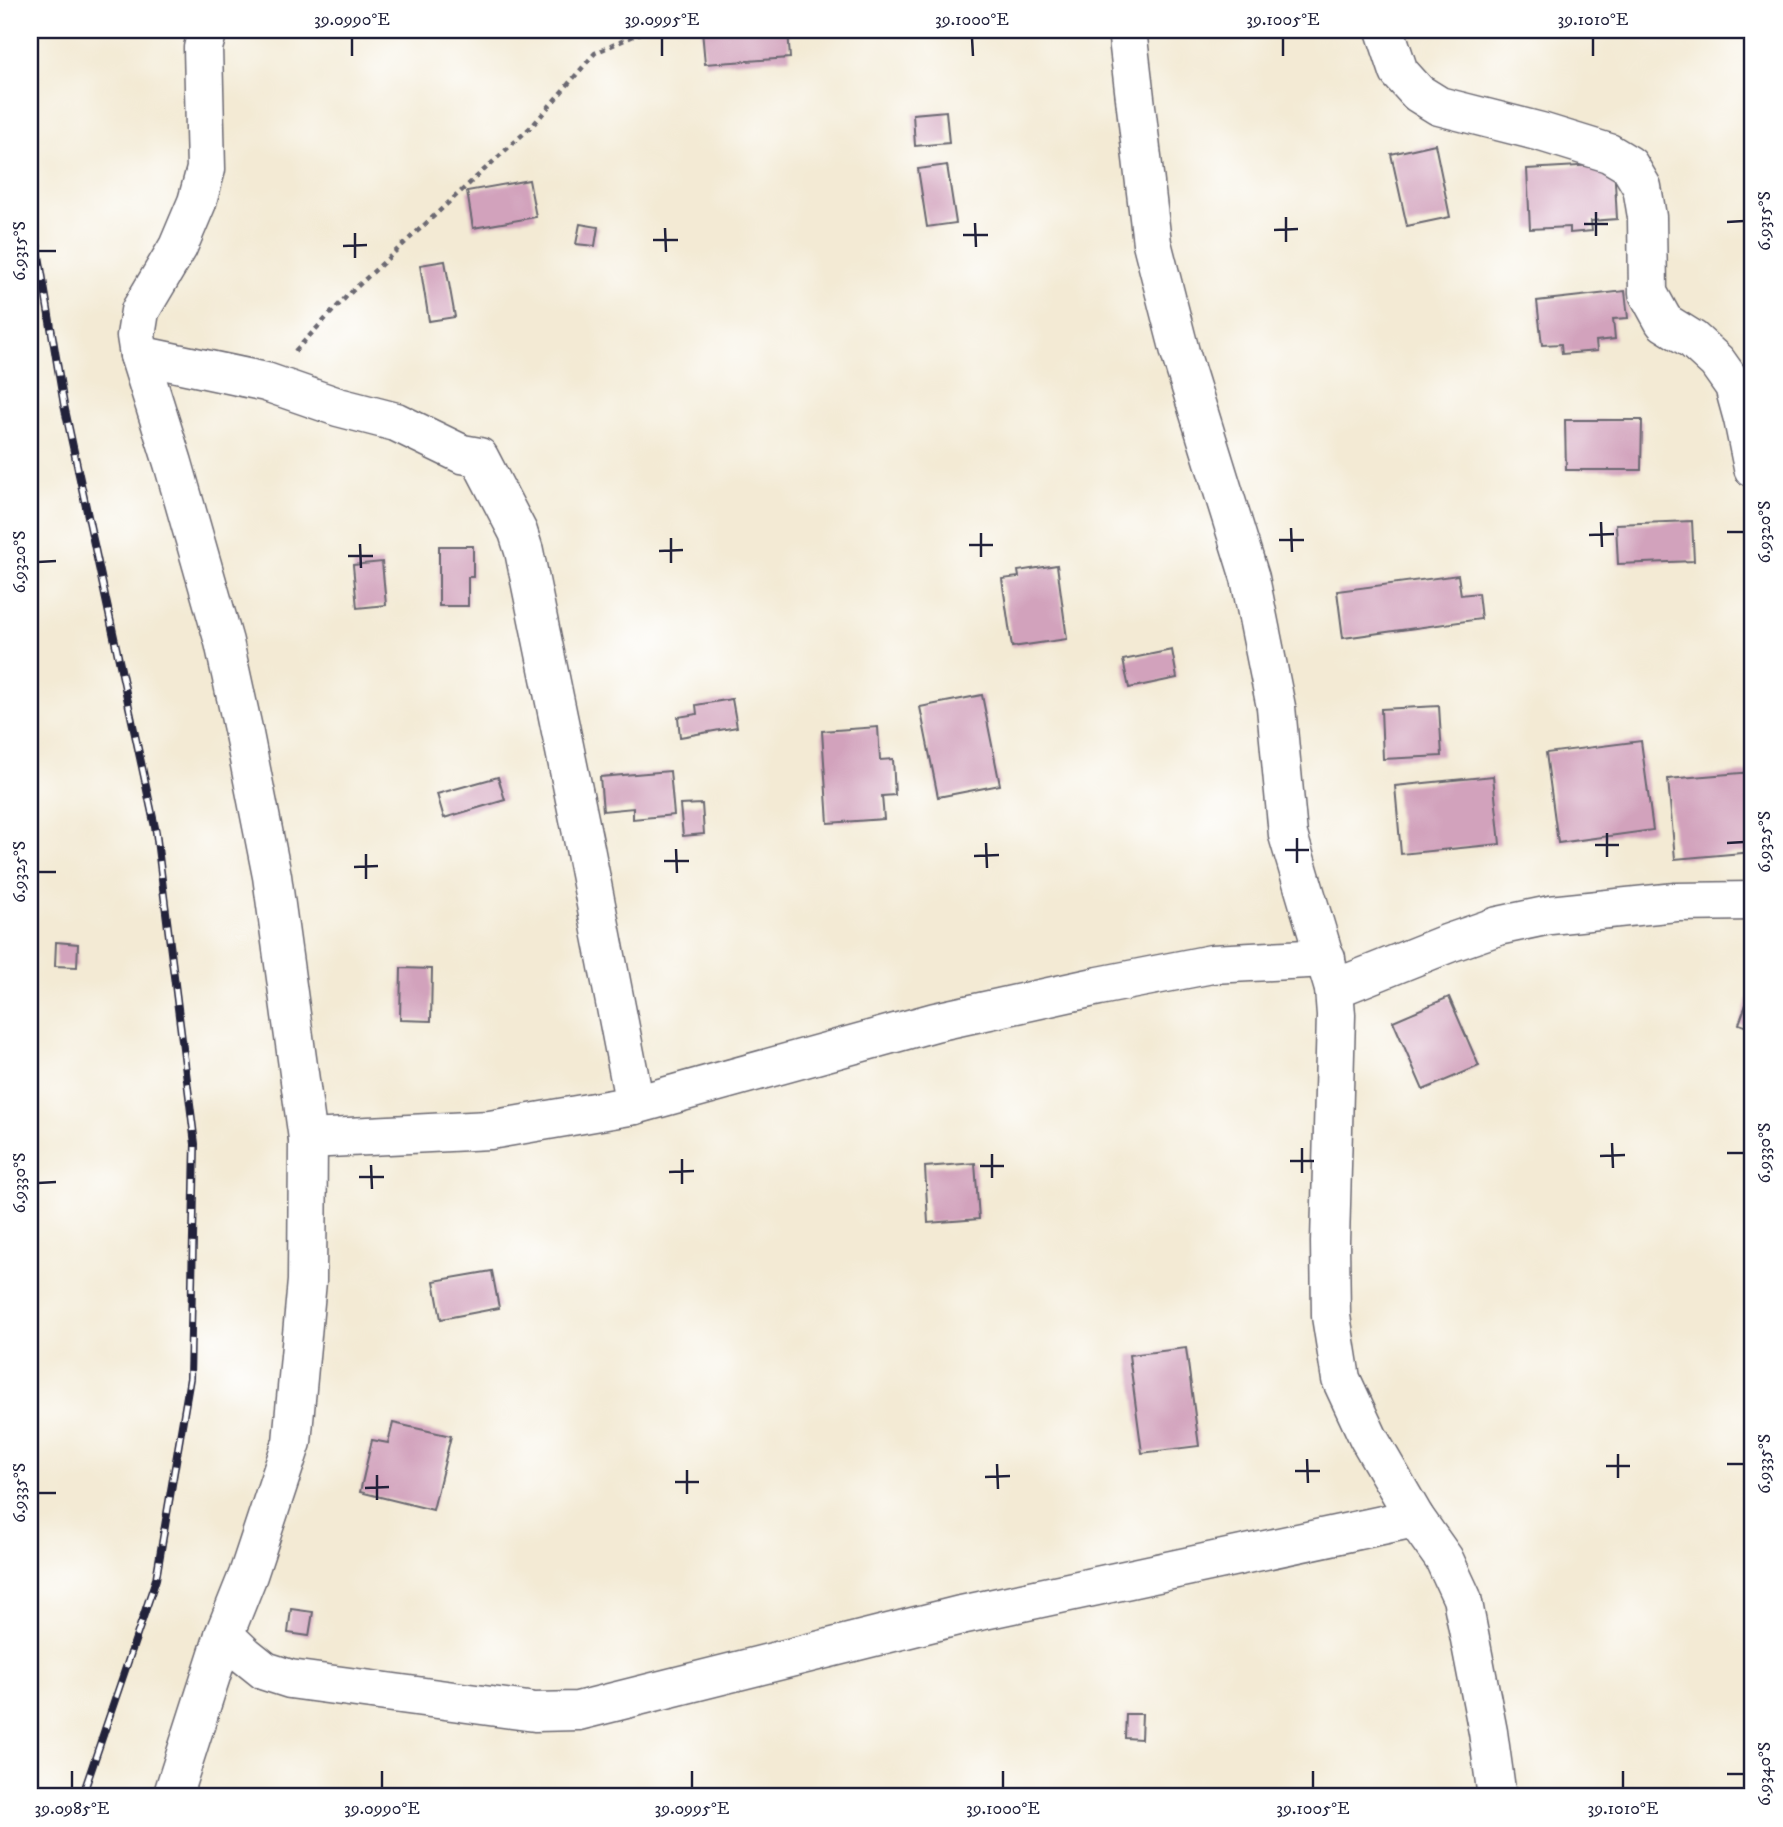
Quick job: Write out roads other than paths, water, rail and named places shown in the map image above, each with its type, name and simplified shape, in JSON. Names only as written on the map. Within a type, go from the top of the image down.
[{"type":"street","points":[[172,1797],[224,1635],[248,1575],[292,1442],[307,1281],[307,1139],[272,876],[224,642],[139,355],[136,336],[140,311],[178,247],[197,202],[206,169],[204,48],[208,30]]},
{"type":"street","points":[[1127,30],[1152,243],[1180,352],[1250,578],[1276,707],[1288,835],[1330,974],[1336,1016],[1331,1316],[1341,1379],[1368,1437],[1415,1518],[1444,1559],[1462,1598],[1488,1732],[1497,1797]]},
{"type":"street","points":[[1385,30],[1399,72],[1418,93],[1439,106],[1541,132],[1609,153],[1629,165],[1642,187],[1647,217],[1648,293],[1664,322],[1693,340],[1717,362],[1734,386],[1753,468]]},
{"type":"street","points":[[139,355],[266,382],[338,407],[396,422],[462,454],[479,457],[513,523],[524,551],[635,1105]]},
{"type":"street","points":[[307,1139],[490,1130],[635,1105],[935,1022],[1213,964],[1330,974],[1449,943],[1498,926],[1550,915],[1676,902],[1753,901]]},
{"type":"street","points":[[224,1635],[265,1671],[290,1679],[535,1712],[578,1711],[961,1615],[1415,1518]]},
{"type":"railway","points":[[30,202],[64,405],[156,832],[195,1144],[190,1378],[156,1579],[82,1797]]}]
